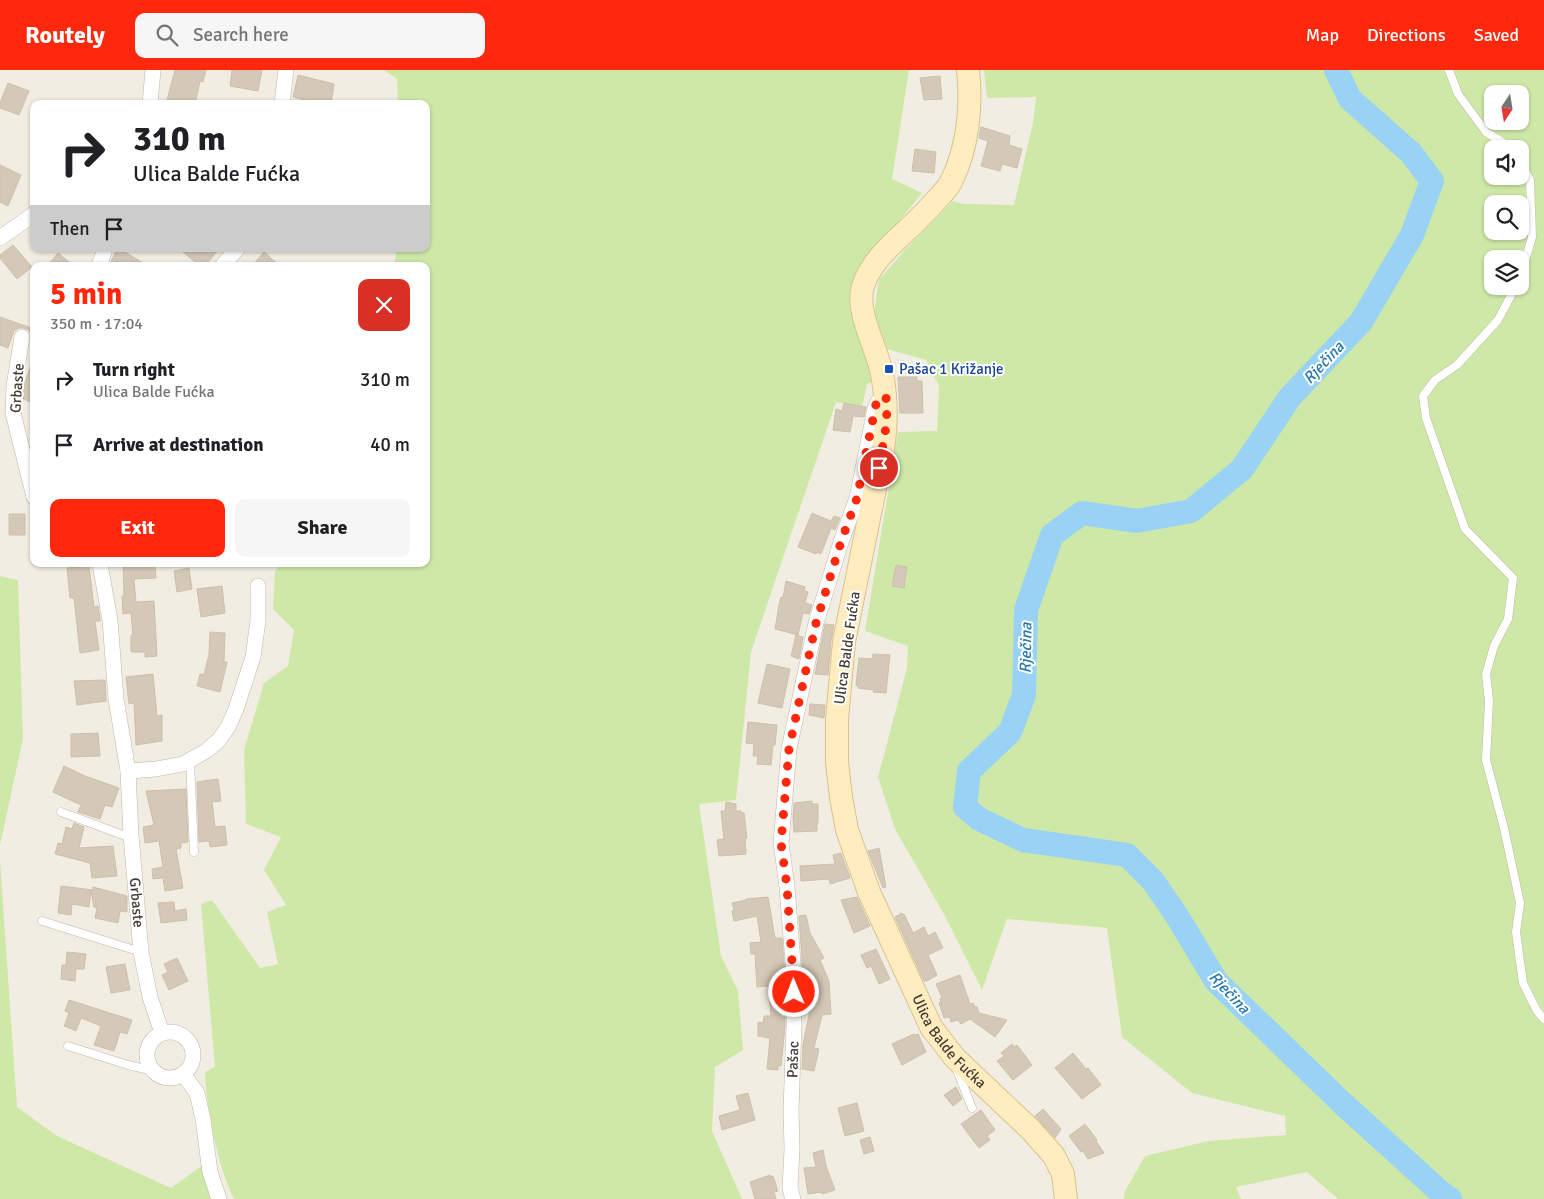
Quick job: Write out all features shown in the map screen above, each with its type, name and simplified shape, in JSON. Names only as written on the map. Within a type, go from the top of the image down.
[{"type":"main road","name":"Ulica Balde Fućka","points":[[968,70],[970,110],[961,154],[950,183],[926,212],[876,260],[868,273],[861,295],[863,311],[882,372],[886,396],[887,421],[844,642],[837,719],[838,771],[847,830],[869,892],[931,1027],[955,1058],[1031,1130],[1054,1156],[1063,1174],[1066,1199]]},
{"type":"street","points":[[150,100],[153,70]]},
{"type":"street","points":[[282,100],[286,70]]},
{"type":"street","points":[[0,238],[30,217]]},
{"type":"street","points":[[226,262],[234,252]]},
{"type":"street","name":"Grbaste","points":[[22,337],[14,386],[13,413],[30,481]]},
{"type":"street","name":"Pašac","points":[[793,1199],[790,1188],[792,1149],[790,1110],[794,1026],[794,975],[787,887],[781,843],[789,749],[816,623],[857,498],[876,404],[886,396]]},
{"type":"street","name":"Grbaste","points":[[101,567],[110,620],[116,698],[128,771],[141,952],[150,997],[162,1033]]},
{"type":"street","points":[[128,771],[156,770],[183,764],[206,751],[219,740],[228,728],[253,657],[258,621],[258,586]]},
{"type":"street","points":[[162,1033],[177,1033],[183,1036],[188,1041],[193,1055],[188,1069],[176,1077],[160,1076],[154,1072],[146,1058],[150,1043],[162,1033]]},
{"type":"street","points":[[183,1074],[196,1093],[203,1119],[210,1172],[218,1199]]},
{"type":"lane","points":[[1449,70],[1458,94],[1486,132],[1499,140]]},
{"type":"lane","points":[[1528,250],[1532,237],[1529,178]]},
{"type":"lane","points":[[1511,295],[1498,320],[1457,365],[1435,380],[1423,396],[1426,418],[1465,529],[1513,578],[1508,619],[1494,646],[1486,674],[1489,701],[1486,760],[1504,828],[1520,903],[1516,932],[1523,983],[1537,1011],[1544,1019]]},
{"type":"lane","points":[[190,760],[194,852]]},
{"type":"lane","points":[[61,812],[132,839]]},
{"type":"lane","points":[[42,921],[141,952]]},
{"type":"lane","points":[[68,1046],[154,1072]]},
{"type":"lane","points":[[955,1058],[957,1071],[972,1108]]},
{"type":"green space","points":[[384,70],[909,70],[892,179],[922,193],[857,273],[874,381],[867,384],[862,407],[836,402],[751,652],[736,800],[699,804],[721,956],[738,991],[743,1050],[715,1067],[712,1131],[742,1199],[234,1199],[223,1171],[210,1120],[206,1086],[205,1072],[215,1067],[201,904],[212,900],[260,968],[278,964],[267,912],[286,905],[264,870],[281,837],[246,824],[244,750],[264,683],[288,666],[294,630],[273,609],[275,571],[278,567],[430,567],[430,262],[395,262],[396,252],[430,252],[430,100],[398,100],[397,79]]},
{"type":"green space","points":[[984,70],[1544,70],[1544,1199],[1338,1199],[1307,1172],[1236,1187],[1241,1199],[1124,1199],[1125,1191],[1145,1156],[1208,1141],[1286,1135],[1285,1116],[1192,1093],[1122,1037],[1107,928],[1007,919],[982,990],[945,916],[895,829],[878,777],[907,668],[908,646],[865,631],[898,432],[937,431],[939,386],[926,360],[887,349],[874,314],[879,280],[903,252],[953,201],[964,204],[1014,205],[1033,123],[1036,97],[987,98]]},
{"type":"green space","points":[[0,576],[18,580],[23,739],[0,845]]},
{"type":"green space","points":[[0,861],[17,1107],[57,1136],[171,1188],[203,1165],[213,1199],[0,1199]]},
{"type":"building","points":[[175,70],[206,70],[203,82],[200,81],[196,100],[167,100]]},
{"type":"building","points":[[232,70],[262,70],[258,91],[230,86]]},
{"type":"building","points":[[298,75],[334,84],[332,100],[304,100],[293,97]]},
{"type":"building","points":[[940,76],[942,99],[924,100],[920,78]]},
{"type":"building","points":[[8,83],[29,91],[19,115],[0,108],[0,103]]},
{"type":"building","points":[[981,127],[1010,136],[1009,145],[1022,149],[1017,168],[1002,164],[1000,171],[981,166],[988,141],[979,138]]},
{"type":"building","points":[[915,149],[936,152],[934,173],[912,171]]},
{"type":"building","points":[[0,165],[21,175],[8,206],[0,202]]},
{"type":"building","points":[[13,245],[30,265],[30,269],[17,279],[0,258],[0,255]]},
{"type":"building","points":[[116,252],[125,252],[141,262],[111,262]]},
{"type":"building","points":[[183,252],[217,252],[208,262],[195,262]]},
{"type":"building","points":[[264,252],[275,262],[255,262]]},
{"type":"building","points":[[58,253],[69,262],[50,262]]},
{"type":"building","points":[[0,317],[30,328],[30,332],[23,328],[18,328],[14,331],[8,348],[0,345]]},
{"type":"building","points":[[30,368],[30,402],[23,399],[23,388]]},
{"type":"building","points":[[898,377],[917,377],[917,381],[922,381],[923,413],[900,413]]},
{"type":"building","points":[[844,403],[866,407],[864,417],[853,416],[850,432],[833,430],[836,409],[842,411]]},
{"type":"building","points":[[812,513],[831,521],[834,516],[840,518],[835,530],[831,528],[821,554],[798,547]]},
{"type":"building","points":[[9,514],[25,514],[25,535],[9,535]]},
{"type":"building","points":[[896,565],[907,567],[904,588],[892,586]]},
{"type":"building","points":[[89,567],[94,607],[98,606],[100,619],[100,621],[95,621],[99,650],[80,653],[74,598],[70,598],[67,568]]},
{"type":"building","points":[[123,567],[155,567],[156,578],[134,579],[136,602],[154,601],[157,656],[145,657],[145,652],[131,652],[131,635],[133,635],[131,613],[123,614],[122,596],[124,596]]},
{"type":"building","points":[[189,568],[192,589],[177,592],[174,571]]},
{"type":"building","points":[[786,581],[805,587],[804,591],[808,592],[805,603],[812,605],[809,614],[803,613],[798,635],[775,629]]},
{"type":"building","points":[[222,586],[225,613],[201,617],[197,589]]},
{"type":"building","points":[[825,624],[834,625],[828,675],[815,674]]},
{"type":"building","points":[[210,632],[225,633],[224,662],[227,662],[220,692],[197,686],[200,674],[204,675],[209,654]]},
{"type":"building","points":[[796,635],[803,637],[799,659],[791,656]]},
{"type":"building","points":[[873,654],[890,655],[886,693],[858,688],[856,685],[859,658],[872,659]]},
{"type":"building","points":[[767,664],[790,669],[782,708],[758,703]]},
{"type":"building","points":[[153,674],[157,716],[162,715],[162,741],[136,745],[134,703],[129,704],[126,677]]},
{"type":"building","points":[[105,680],[106,701],[77,705],[74,681]]},
{"type":"building","points":[[810,704],[825,705],[824,718],[809,715]]},
{"type":"building","points":[[748,722],[777,725],[771,765],[757,764],[758,756],[753,756],[754,744],[746,743]]},
{"type":"building","points":[[98,733],[100,756],[71,757],[71,734]]},
{"type":"building","points":[[64,766],[119,788],[112,807],[105,805],[100,819],[78,812],[81,805],[53,792]]},
{"type":"building","points":[[218,779],[221,801],[212,802],[215,827],[225,826],[227,845],[210,847],[209,841],[199,842],[197,782]]},
{"type":"building","points":[[186,789],[188,842],[181,843],[181,848],[176,849],[183,888],[165,891],[163,878],[153,879],[152,869],[163,867],[159,841],[145,843],[143,827],[154,825],[146,791]]},
{"type":"building","points":[[812,801],[812,804],[818,804],[817,831],[794,832],[794,803]]},
{"type":"building","points":[[726,802],[736,804],[736,811],[744,813],[747,838],[745,838],[746,854],[719,856],[717,840],[724,839],[721,811],[725,811]]},
{"type":"building","points":[[74,823],[84,827],[79,848],[113,846],[117,876],[92,878],[90,863],[55,854],[58,843],[62,844],[66,827],[72,829]]},
{"type":"building","points":[[879,848],[886,887],[883,888],[868,851]]},
{"type":"building","points":[[841,853],[850,878],[830,884],[829,879],[801,881],[800,866],[835,864],[833,855]]},
{"type":"building","points":[[61,886],[93,890],[93,887],[127,896],[127,912],[120,911],[118,923],[95,918],[97,908],[94,907],[91,891],[89,907],[72,904],[71,915],[58,913]]},
{"type":"building","points":[[768,897],[775,938],[782,938],[785,975],[785,985],[778,985],[781,1017],[785,1017],[785,1026],[781,1066],[778,1066],[778,1070],[767,1069],[770,1038],[758,1036],[758,1022],[763,1023],[764,1016],[771,1016],[768,986],[757,987],[755,954],[751,954],[750,943],[761,942],[757,916],[734,921],[732,911],[734,910],[732,903],[746,899]]},
{"type":"building","points":[[857,897],[870,926],[854,933],[841,900]]},
{"type":"building","points":[[174,902],[175,911],[186,909],[187,920],[161,923],[158,903]]},
{"type":"building","points":[[902,913],[913,933],[924,927],[928,936],[935,932],[943,948],[928,955],[937,975],[927,981],[924,981],[895,917]]},
{"type":"building","points":[[806,915],[810,933],[824,958],[820,960],[829,981],[831,1014],[822,1015],[814,1048],[819,1049],[814,1071],[802,1069],[803,1044],[809,1015],[809,1002],[803,1002],[799,916]]},
{"type":"building","points":[[876,949],[890,979],[879,984],[871,966],[867,968],[861,955]]},
{"type":"building","points":[[67,952],[86,954],[84,969],[76,969],[75,981],[61,979],[62,965],[66,965]]},
{"type":"building","points":[[177,958],[188,981],[169,990],[162,975],[168,972],[164,964]]},
{"type":"building","points":[[125,964],[130,990],[111,993],[106,967]]},
{"type":"building","points":[[960,975],[970,1004],[973,1003],[977,1007],[979,1013],[1007,1020],[995,1037],[970,1019],[961,1024],[958,1020],[951,1022],[950,1017],[944,1018],[939,1003],[941,1003],[940,999],[942,998],[936,984]]},
{"type":"building","points":[[69,1000],[132,1020],[127,1034],[120,1032],[114,1051],[94,1045],[101,1026],[81,1018],[76,1031],[64,1026],[69,1013],[65,1011]]},
{"type":"building","points":[[918,1034],[926,1052],[902,1065],[892,1044]]},
{"type":"building","points":[[1012,1044],[1014,1047],[1017,1045],[1032,1065],[1013,1080],[997,1061],[1004,1056],[1001,1053]]},
{"type":"building","points":[[1073,1053],[1101,1085],[1082,1099],[1055,1068]]},
{"type":"building","points":[[956,1087],[962,1099],[953,1106],[944,1095]]},
{"type":"building","points":[[748,1093],[755,1120],[722,1130],[719,1116],[740,1110],[736,1096]]},
{"type":"building","points":[[857,1103],[864,1131],[845,1136],[838,1108]]},
{"type":"building","points":[[1043,1109],[1061,1129],[1055,1138],[1035,1116]]},
{"type":"building","points":[[981,1110],[995,1130],[987,1136],[990,1140],[979,1148],[961,1124]]},
{"type":"building","points":[[1085,1124],[1104,1153],[1088,1159],[1069,1136]]},
{"type":"building","points":[[870,1137],[874,1151],[864,1154],[860,1140]]},
{"type":"building","points":[[823,1150],[826,1166],[835,1190],[822,1194],[822,1192],[808,1194],[804,1168],[816,1167],[813,1153]]},
{"type":"building","points":[[770,1175],[770,1177],[773,1176],[778,1191],[774,1192],[776,1199],[755,1199],[750,1182]]},
{"type":"waterway","name":"Rječina","points":[[1336,70],[1350,99],[1411,153],[1432,181],[1412,235],[1361,322],[1290,397],[1242,469],[1191,511],[1137,521],[1082,513],[1052,535],[1026,610],[1024,695],[1010,732],[969,771],[965,807],[979,819],[1023,840],[1127,855],[1153,881],[1177,916],[1216,981],[1341,1102],[1450,1199]]},
{"type":"place","name":"Pašac 1 Križanje","points":[[889,369]]},
{"type":"route","points":[[794,992],[787,887],[781,843],[789,749],[816,623],[857,498],[876,404],[886,396],[886,434],[879,468]]}]
